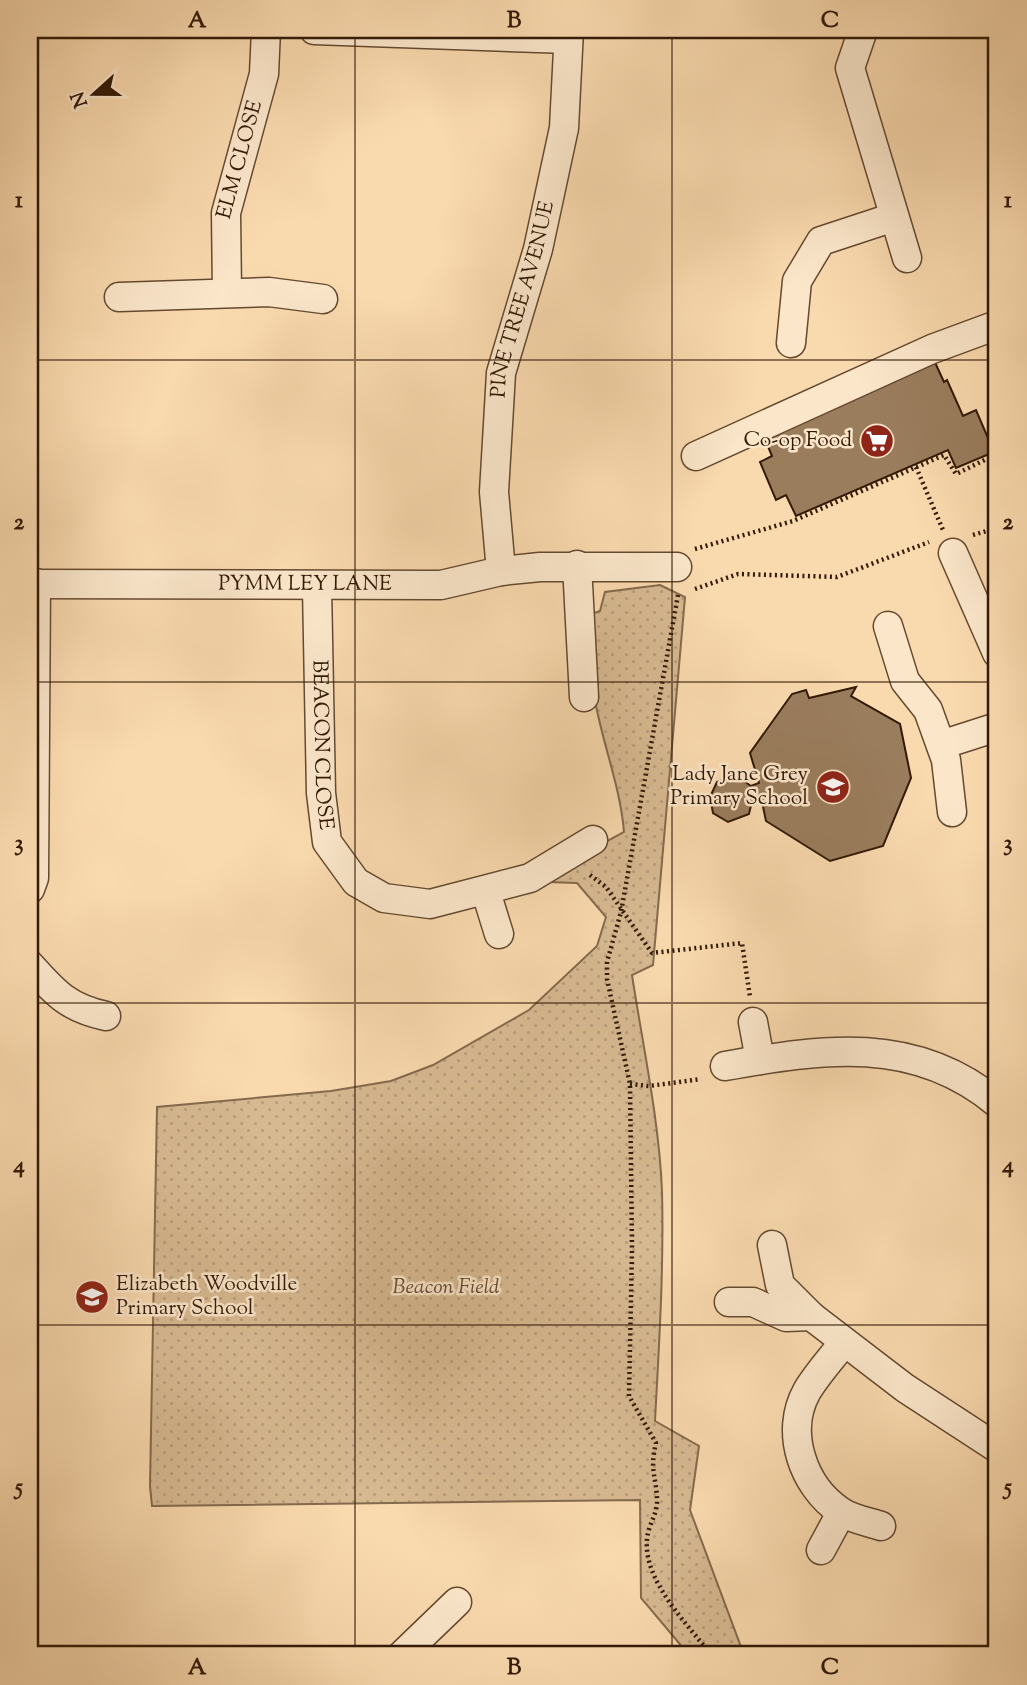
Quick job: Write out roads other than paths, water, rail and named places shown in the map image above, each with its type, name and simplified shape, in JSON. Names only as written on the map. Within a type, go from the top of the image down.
[{"type":"street","name":"ELM CLOSE","points":[[227,293],[226,213],[264,74],[266,30]]},
{"type":"street","points":[[314,30],[569,35]]},
{"type":"street","points":[[863,30],[850,68],[907,258]]},
{"type":"street","name":"PINE TREE AVENUE","points":[[501,571],[494,492],[501,373],[538,248],[564,128],[569,35]]},
{"type":"street","points":[[791,343],[797,281],[821,241],[894,217]]},
{"type":"street","points":[[119,297],[269,292],[323,299]]},
{"type":"street","points":[[696,456],[932,349],[997,325]]},
{"type":"street","points":[[950,545],[997,653]]},
{"type":"street","points":[[577,565],[584,697]]},
{"type":"street","name":"PYMM LEY LANE","points":[[33,583],[317,587],[441,585],[501,571],[577,565],[677,566]]},
{"type":"street","points":[[30,889],[34,878],[33,583]]},
{"type":"street","name":"BEACON CLOSE","points":[[317,587],[321,793],[327,842],[356,882],[384,898],[430,904],[486,892],[530,878],[593,839]]},
{"type":"street","points":[[888,626],[905,681],[928,710],[941,745],[946,760],[952,812]]},
{"type":"street","points":[[941,745],[997,727]]},
{"type":"street","points":[[486,892],[499,934]]},
{"type":"street","points":[[30,965],[57,995],[81,1011],[106,1016]]},
{"type":"street","points":[[753,1022],[760,1060]]},
{"type":"street","points":[[725,1066],[847,1049],[886,1053],[931,1065],[977,1086],[997,1103]]},
{"type":"street","points":[[772,1245],[780,1285],[811,1316],[905,1388],[997,1448]]},
{"type":"street","points":[[729,1302],[753,1302],[786,1317],[811,1316]]},
{"type":"street","points":[[844,1342],[806,1392],[796,1430],[801,1460],[817,1490],[841,1513],[881,1526]]},
{"type":"street","points":[[821,1549],[841,1513]]},
{"type":"street","points":[[402,1655],[457,1602]]},
{"type":"place","name":"Co-op Food","points":[[877,441]]},
{"type":"place","name":"Lady Jane Grey Primary School","points":[[833,787]]},
{"type":"place","name":"Elizabeth Woodville Primary School","points":[[92,1297]]},
{"type":"park label","name":"Beacon Field","points":[[446,1288]]}]
